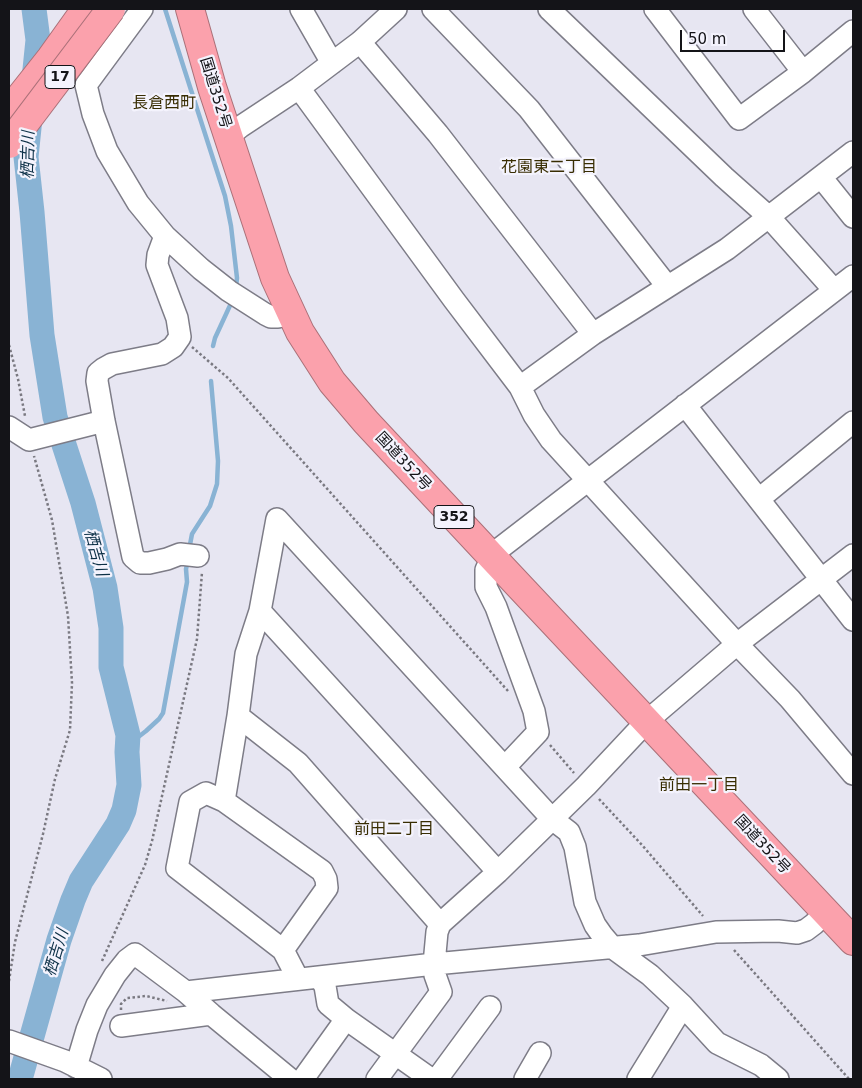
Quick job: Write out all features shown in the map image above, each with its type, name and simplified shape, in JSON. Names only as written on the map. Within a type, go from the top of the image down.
[{"type":"highway","name":"17","points":[[9,111],[86,9]]},
{"type":"highway","name":"17","points":[[9,144],[111,9]]},
{"type":"highway","name":"国道352号","points":[[190,9],[212,87],[263,245],[300,332],[332,382],[366,422],[853,942]]},
{"type":"street","points":[[142,9],[105,44],[86,85],[93,114],[107,151],[138,203],[166,236],[201,269],[271,317],[278,317],[290,312]]},
{"type":"street","points":[[198,36],[202,9]]},
{"type":"street","points":[[301,9],[332,63]]},
{"type":"street","points":[[229,136],[299,88],[360,42],[396,9]]},
{"type":"street","points":[[434,9],[529,109],[667,286]]},
{"type":"street","points":[[549,9],[724,178],[769,217],[834,290]]},
{"type":"street","points":[[655,9],[740,119],[803,72],[853,31]]},
{"type":"street","points":[[754,9],[803,72]]},
{"type":"street","points":[[360,42],[438,134],[593,334]]},
{"type":"street","points":[[299,88],[520,387],[534,415],[551,440],[737,644],[790,699],[853,774]]},
{"type":"street","points":[[520,387],[593,334],[727,249],[853,152]]},
{"type":"street","points":[[821,177],[853,217]]},
{"type":"street","points":[[166,236],[158,255],[157,265],[177,318],[180,337],[173,347],[162,354],[112,364],[102,369],[98,373],[97,381],[101,422],[133,557],[140,563],[149,563],[189,555]]},
{"type":"street","points":[[505,766],[538,732],[534,711],[496,606],[486,587],[486,570],[492,557],[499,549],[853,276]]},
{"type":"street","points":[[685,405],[853,620]]},
{"type":"street","points":[[9,427],[31,439],[101,422]]},
{"type":"street","points":[[759,499],[853,422]]},
{"type":"street","points":[[224,801],[246,654],[260,611],[277,519],[552,819],[569,832],[575,847],[585,902],[595,925],[613,948],[650,975],[683,1006],[717,1043],[761,1065],[778,1079]]},
{"type":"street","points":[[377,1079],[441,992],[434,964],[440,924],[498,872],[586,786],[647,721],[737,644],[853,555]]},
{"type":"street","points":[[260,611],[498,872]]},
{"type":"street","points":[[238,716],[298,763],[440,924]]},
{"type":"street","points":[[283,950],[327,888],[326,879],[322,871],[224,801],[206,793],[190,802],[177,868],[283,950],[309,978],[325,986],[328,1004],[431,1079]]},
{"type":"street","points":[[186,992],[434,964],[613,948],[716,932],[778,931],[797,933],[806,930],[826,912]]},
{"type":"street","points":[[70,1064],[97,1005],[115,975],[127,960],[135,954],[186,992],[290,1079]]},
{"type":"street","points":[[638,1079],[683,1006]]},
{"type":"street","points":[[436,1079],[490,1007]]},
{"type":"street","points":[[120,1026],[211,1014]]},
{"type":"street","points":[[304,1079],[346,1018]]},
{"type":"street","points":[[9,1041],[70,1064],[101,1079]]},
{"type":"street","points":[[525,1079],[540,1053]]},
{"type":"path","points":[[180,337],[228,378],[511,695]]},
{"type":"path","points":[[9,345],[31,439],[48,500],[61,566],[68,616],[72,683],[70,730],[55,780],[15,942],[9,981]]},
{"type":"path","points":[[101,963],[145,864],[152,841],[197,639],[202,571],[189,555]]},
{"type":"path","points":[[538,732],[586,786]]},
{"type":"waterway","name":"栖吉川","points":[[20,1079],[59,940],[73,900],[81,881],[118,824],[124,810],[129,785],[128,735],[111,667],[111,628],[105,588],[83,503],[55,417],[42,335],[26,157],[38,40],[34,9]]},
{"type":"waterway","points":[[165,9],[225,196],[231,226],[237,278],[236,287]]},
{"type":"waterway","points":[[213,346],[233,299]]},
{"type":"waterway","points":[[189,550],[192,534],[210,506],[217,484],[218,461],[211,381]]},
{"type":"waterway","points":[[127,752],[133,741],[159,719],[163,713],[187,582],[186,569],[188,560]]},
{"type":"district","name":"長倉西町","points":[[164,104]]},
{"type":"district","name":"花園東二丁目","points":[[549,168]]},
{"type":"district","name":"前田一丁目","points":[[699,786]]},
{"type":"district","name":"前田二丁目","points":[[394,830]]}]
